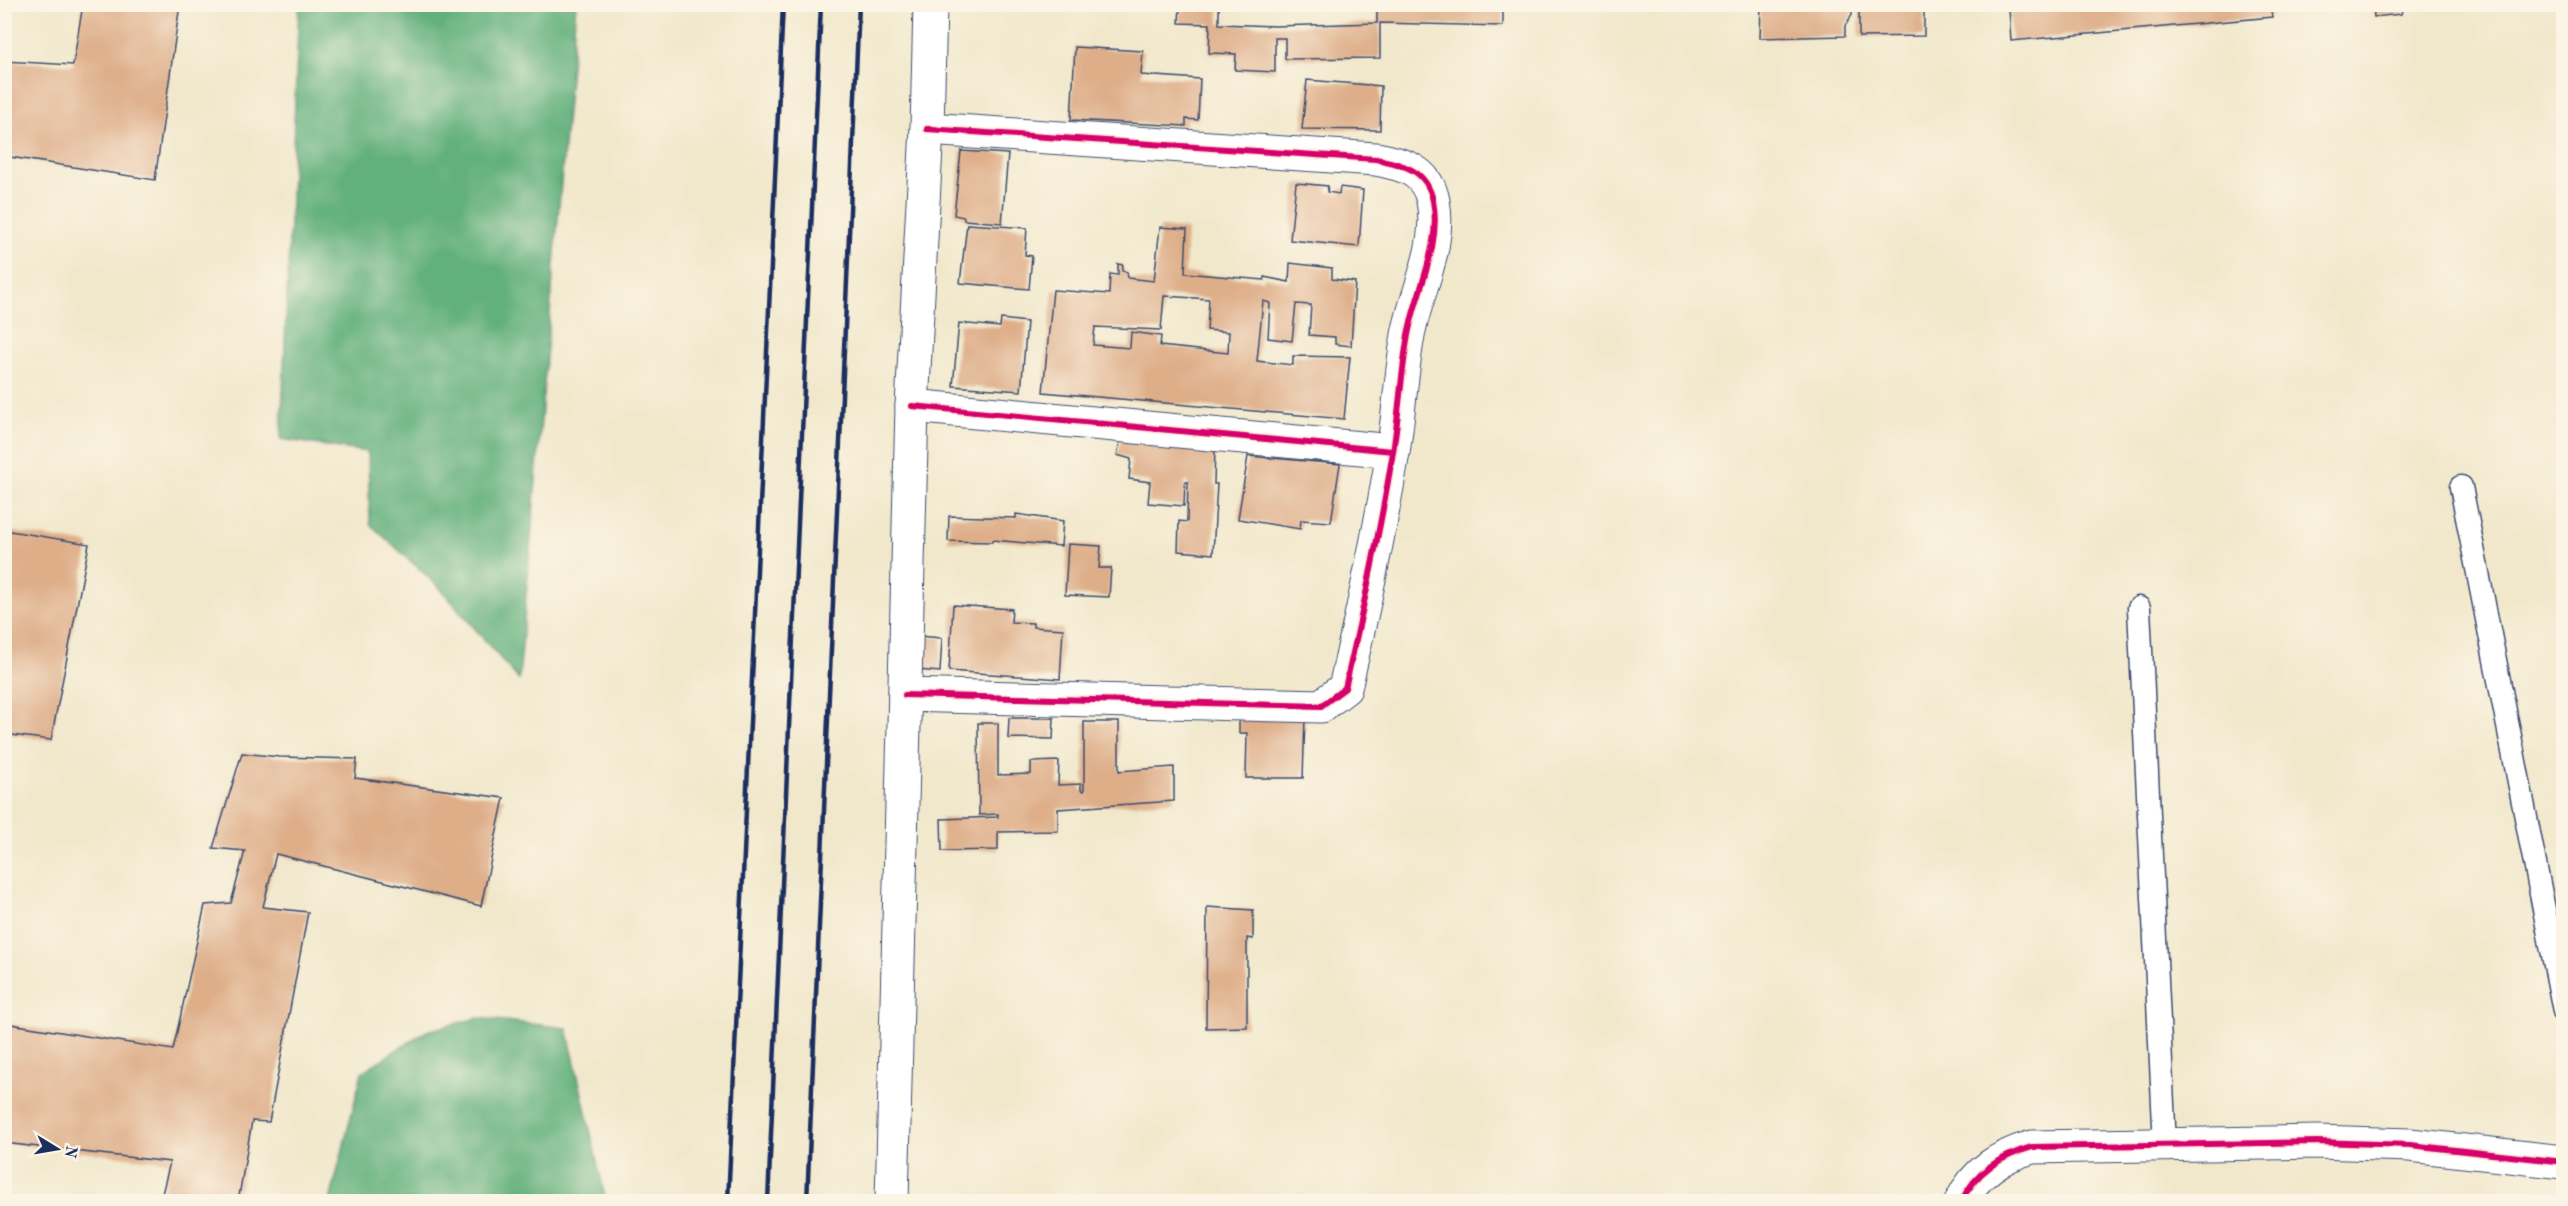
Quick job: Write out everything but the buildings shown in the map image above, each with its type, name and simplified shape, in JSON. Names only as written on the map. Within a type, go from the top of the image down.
[{"type":"street","points":[[892,1202],[912,406],[927,129],[930,4]]},
{"type":"street","points":[[905,695],[1321,706],[1345,688],[1370,582],[1393,451],[1409,331],[1435,229],[1433,200],[1423,179],[1405,164],[1364,158],[927,129]]},
{"type":"street","points":[[912,406],[1393,451]]},
{"type":"street","points":[[1961,1202],[1975,1180],[1991,1164],[2011,1153],[2032,1147],[2316,1142],[2410,1145],[2564,1162]]},
{"type":"lane","points":[[2461,487],[2564,1011]]},
{"type":"lane","points":[[2139,608],[2165,1146]]},
{"type":"green space","points":[[299,5],[576,5],[519,680],[439,587],[370,524],[368,452],[281,439]]},
{"type":"green space","points":[[478,1018],[567,1028],[606,1201],[330,1201],[362,1072],[427,1031]]},
{"type":"railway","points":[[728,1202],[783,4]]},
{"type":"railway","points":[[768,1202],[821,4]]},
{"type":"railway","points":[[807,1202],[859,4]]},
{"type":"cycle path","points":[[905,695],[1321,706],[1345,688],[1388,482],[1408,335],[1431,251],[1435,218],[1430,190],[1419,175],[1404,166],[1376,159],[927,129]]},
{"type":"cycle path","points":[[912,406],[1393,451]]},
{"type":"cycle path","points":[[1961,1202],[1974,1182],[1990,1166],[2032,1147],[2317,1142],[2410,1145],[2564,1162]]}]
